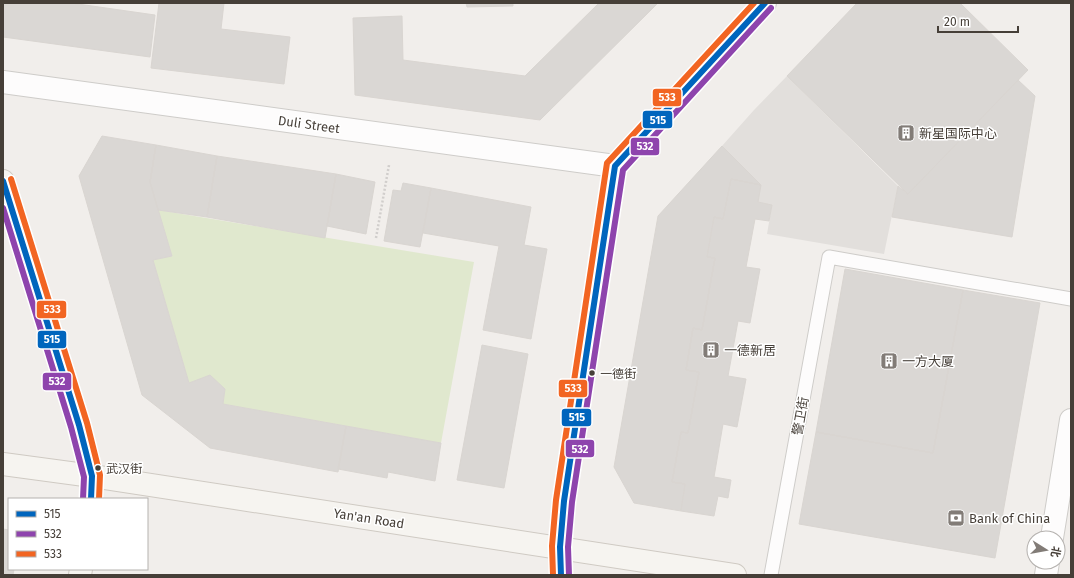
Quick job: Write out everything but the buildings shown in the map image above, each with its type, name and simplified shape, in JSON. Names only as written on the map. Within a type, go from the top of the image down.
[{"type":"main road","points":[[3,181],[79,425],[92,476],[91,498]]},
{"type":"main road","name":"Yan'an Road","points":[[3,464],[92,476],[560,547],[701,572],[735,575]]},
{"type":"street","points":[[561,575],[560,547],[564,501],[615,166],[765,3]]},
{"type":"street","name":"Duli Street","points":[[3,82],[615,166]]},
{"type":"street","points":[[1053,530],[1071,420]]},
{"type":"lane","name":"警卫街","points":[[771,575],[829,257],[1071,299]]},
{"type":"path","points":[[376,238],[390,165]]},
{"type":"green space","points":[[158,210],[474,262],[441,443],[223,404],[225,389],[210,376],[189,383],[153,260],[172,256]]},
{"type":"shaded area","points":[[787,76],[898,186],[884,254],[767,234],[772,205],[758,202],[722,146]]},
{"type":"transit line","name":"533","points":[[553,575],[552,546],[556,500],[607,163],[754,3]]},
{"type":"transit line","name":"515","points":[[561,575],[560,547],[564,501],[615,166],[765,3]]},
{"type":"transit line","name":"532","points":[[569,575],[568,547],[572,502],[623,170],[771,8]]},
{"type":"transit line","name":"533","points":[[11,179],[87,423],[100,475],[99,498]]},
{"type":"transit line","name":"515","points":[[3,181],[79,425],[92,476],[91,498]]},
{"type":"transit line","name":"532","points":[[3,208],[71,427],[84,477],[83,498]]},
{"type":"place","name":"新星国际中心","points":[[906,133]]},
{"type":"place","name":"一德新居","points":[[711,350]]},
{"type":"place","name":"一方大厦","points":[[889,361]]},
{"type":"place","name":"一德街","points":[[592,373]]},
{"type":"place","name":"武汉街","points":[[98,468]]},
{"type":"place","name":"Bank of China","points":[[956,518]]}]
